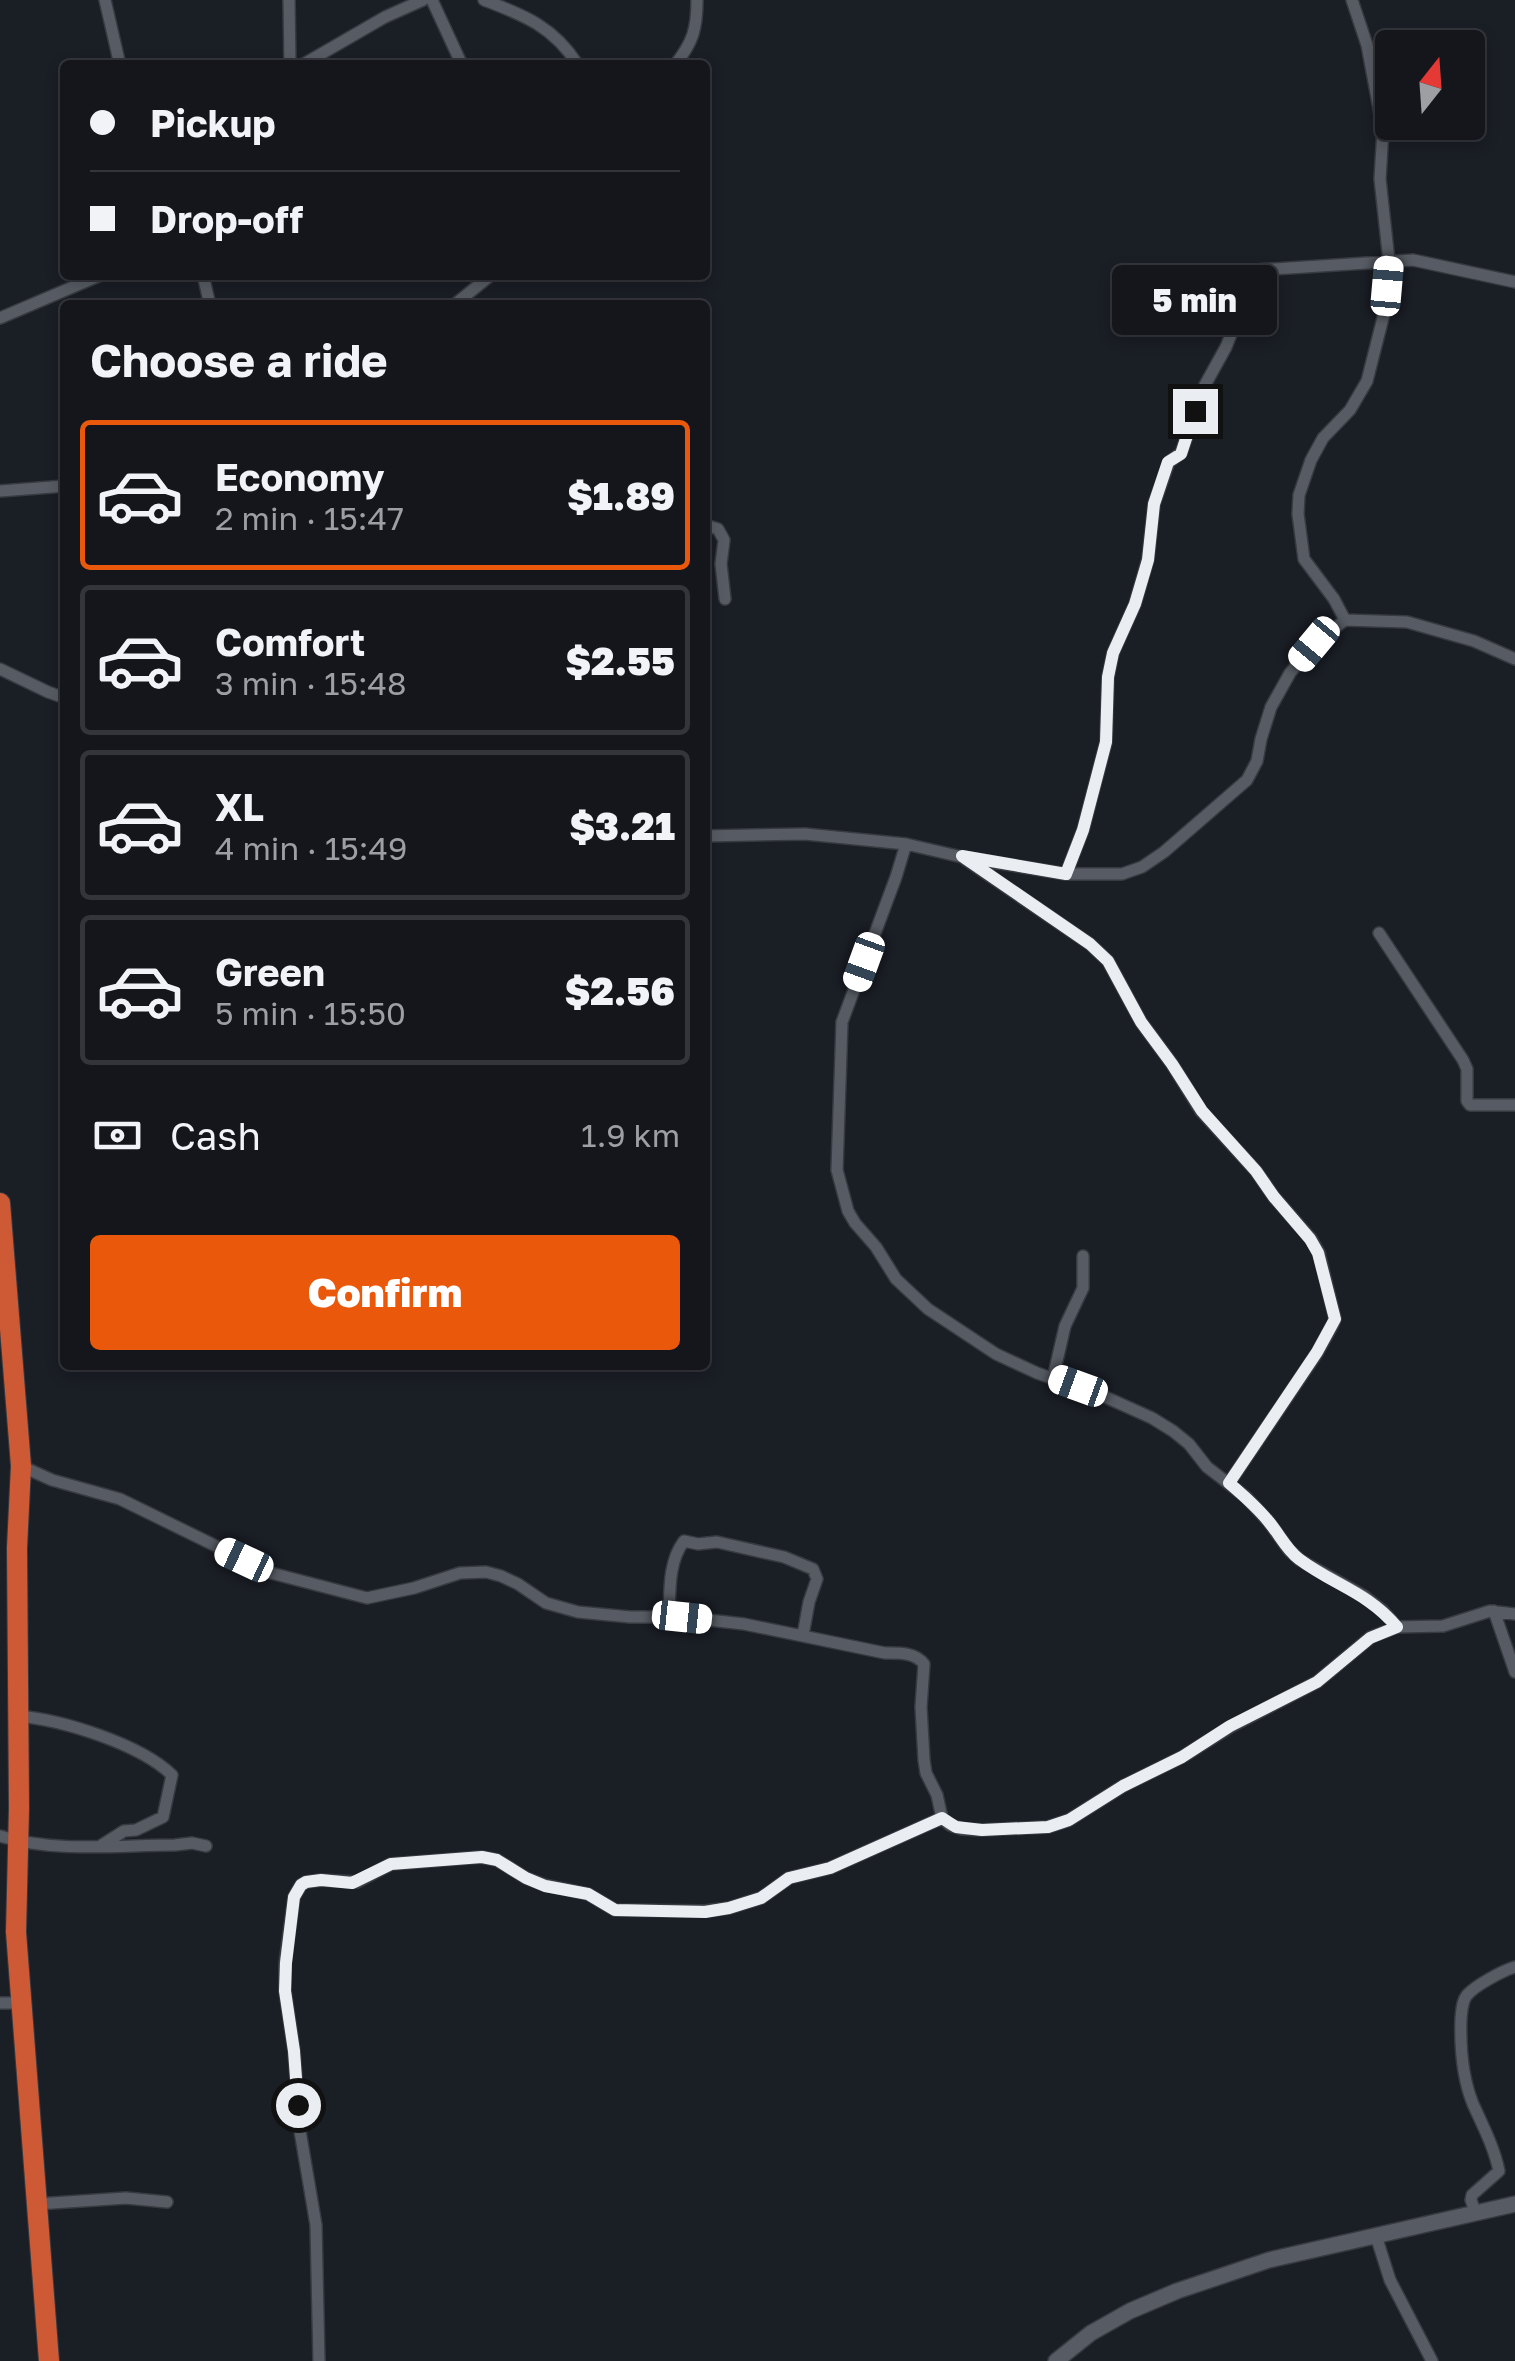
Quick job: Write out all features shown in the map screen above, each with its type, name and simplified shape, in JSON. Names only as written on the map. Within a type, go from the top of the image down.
[{"type":"highway","points":[[0,1203],[7,1386],[22,1466],[9,1546],[18,1716],[8,1839],[16,1932],[10,2004],[37,2204],[50,2361]]},
{"type":"main road","points":[[1056,2361],[1091,2332],[1177,2291],[1269,2260],[1515,2204]]},
{"type":"street","points":[[105,0],[119,60]]},
{"type":"street","points":[[288,0],[290,60]]},
{"type":"street","points":[[311,60],[423,0]]},
{"type":"street","points":[[432,0],[460,60]]},
{"type":"street","points":[[484,0],[536,22],[562,43],[574,60]]},
{"type":"street","points":[[678,60],[697,24],[697,0]]},
{"type":"street","points":[[1345,620],[1304,559],[1298,514],[1304,476],[1323,438],[1350,410],[1366,382],[1385,310],[1389,261],[1380,179],[1383,130],[1367,46],[1352,0]]},
{"type":"street","points":[[1066,874],[1083,830],[1106,742],[1108,677],[1113,653],[1135,604],[1148,560],[1154,504],[1168,462],[1181,454],[1205,385],[1258,270],[1423,261],[1515,282]]},
{"type":"street","points":[[0,318],[89,280]]},
{"type":"street","points":[[460,300],[486,280]]},
{"type":"street","points":[[0,491],[60,486]]},
{"type":"street","points":[[710,526],[718,528],[724,540],[721,564],[725,599]]},
{"type":"street","points":[[710,836],[805,834],[906,844],[1066,874],[1122,874],[1142,867],[1164,852],[1247,780],[1257,761],[1270,706],[1290,672],[1314,644],[1345,620],[1407,622],[1442,630],[1515,658]]},
{"type":"street","points":[[0,669],[60,696]]},
{"type":"street","points":[[906,844],[842,1022],[837,1170],[848,1211],[887,1267],[928,1309],[996,1354],[1152,1418],[1189,1444],[1206,1467],[1229,1483],[1269,1522],[1300,1560],[1364,1596],[1397,1627]]},
{"type":"street","points":[[962,856],[1102,954],[1141,1022],[1192,1097],[1256,1171],[1318,1253],[1335,1319],[1229,1483]]},
{"type":"street","points":[[1379,933],[1464,1060],[1470,1105],[1515,1104]]},
{"type":"street","points":[[1053,1378],[1066,1326],[1083,1288],[1083,1256]]},
{"type":"street","points":[[22,1466],[52,1480],[120,1499],[271,1573],[367,1598],[460,1573],[486,1572],[501,1576],[557,1608],[744,1624],[920,1659],[924,1664],[920,1707],[924,1760],[942,1818],[956,1827],[982,1830],[1048,1827],[1069,1820],[1230,1726],[1317,1682],[1370,1638],[1397,1627],[1443,1626],[1494,1611],[1515,1614]]},
{"type":"street","points":[[669,1617],[670,1578],[679,1546],[684,1541],[716,1542],[784,1557],[812,1569],[817,1579],[803,1635]]},
{"type":"street","points":[[1494,1611],[1515,1672]]},
{"type":"street","points":[[18,1716],[100,1735],[155,1761],[172,1775],[163,1818],[124,1831],[102,1846]]},
{"type":"street","points":[[318,2361],[316,2225],[300,2131],[285,1991],[294,1897],[301,1885],[321,1880],[357,1882],[391,1864],[482,1857],[497,1860],[545,1886],[588,1894],[615,1910],[705,1912],[761,1898],[789,1878],[830,1868],[942,1818]]},
{"type":"street","points":[[8,1839],[102,1846],[175,1846],[192,1842],[206,1846]]},
{"type":"street","points":[[1476,2214],[1472,2195],[1499,2171],[1466,2083],[1460,2042],[1462,2010],[1467,1995],[1515,1968]]},
{"type":"street","points":[[37,2204],[126,2198],[167,2202]]},
{"type":"street","points":[[1376,2236],[1390,2280],[1427,2358]]},
{"type":"route","points":[[298,2105],[285,1991],[286,1963],[294,1897],[306,1882],[352,1883],[391,1864],[482,1857],[497,1860],[545,1886],[588,1894],[615,1910],[705,1912],[729,1908],[761,1898],[789,1878],[830,1868],[942,1818],[956,1827],[982,1830],[1048,1827],[1069,1820],[1230,1726],[1317,1682],[1370,1638],[1397,1627],[1364,1596],[1300,1560],[1246,1497],[1229,1483],[1335,1319],[1318,1253],[1256,1171],[1202,1111],[1141,1022],[1102,954],[962,856],[1066,874],[1083,830],[1106,742],[1108,677],[1113,653],[1135,604],[1148,560],[1154,504],[1168,462],[1181,454],[1195,411]]}]
